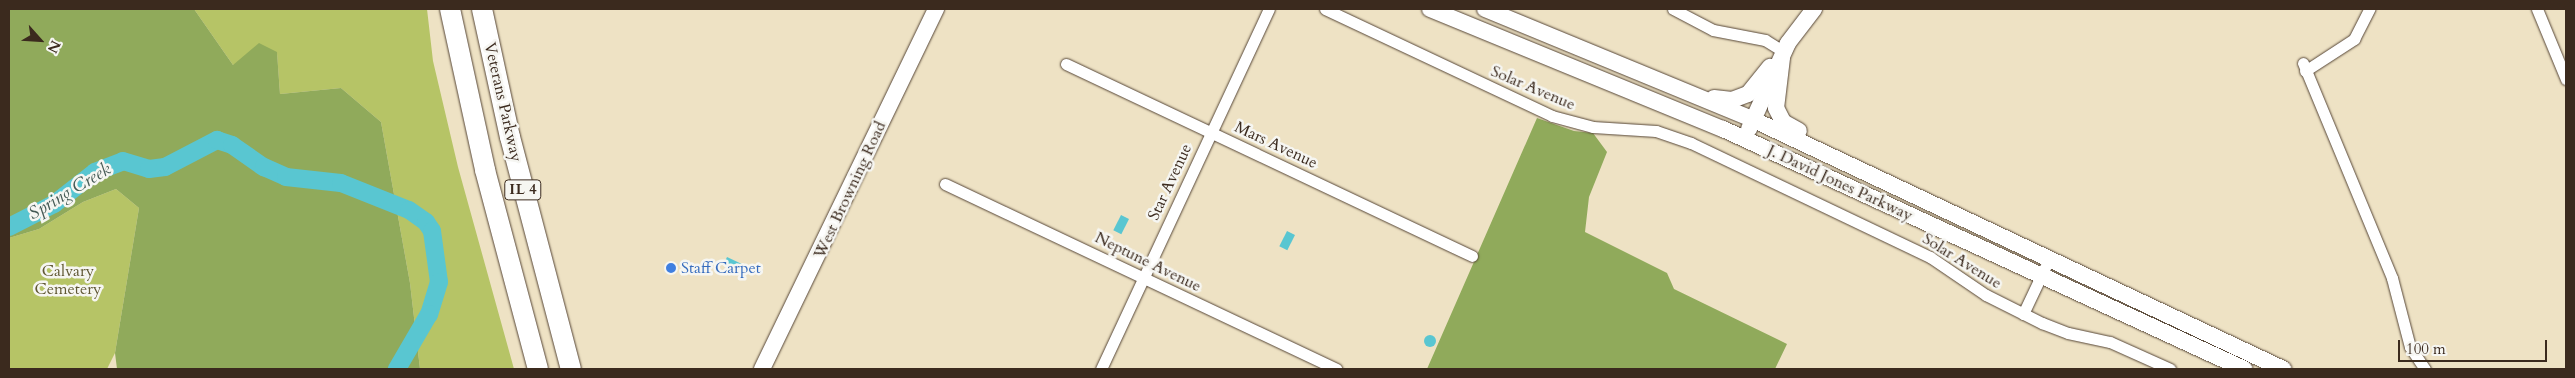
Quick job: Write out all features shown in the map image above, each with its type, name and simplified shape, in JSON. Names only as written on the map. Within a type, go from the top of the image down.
[{"type":"highway","name":"Veterans Parkway","points":[[450,9],[484,170],[538,369]]},
{"type":"highway","name":"Veterans Parkway","points":[[482,9],[510,137],[571,369]]},
{"type":"highway","points":[[521,306],[550,369]]},
{"type":"main road","name":"West Browning Road","points":[[762,369],[936,9]]},
{"type":"main road","name":"J. David Jones Parkway","points":[[1430,9],[1745,139],[2244,369]]},
{"type":"main road","name":"J. David Jones Parkway","points":[[1485,9],[1754,120],[2283,369]]},
{"type":"main road","points":[[1745,139],[1783,55],[1800,25],[1814,9]]},
{"type":"main road","points":[[1697,96],[1732,100],[1742,97],[1783,55]]},
{"type":"main road","points":[[1783,55],[1783,69],[1776,108],[1783,122],[1876,168],[1903,189]]},
{"type":"street","name":"Star Avenue","points":[[1101,369],[1269,9]]},
{"type":"street","name":"Solar Avenue","points":[[1325,9],[1552,116],[1592,127],[1656,131],[1691,143],[1930,257],[1986,296],[2023,314],[2068,334],[2110,342],[2170,369]]},
{"type":"street","points":[[1672,9],[1713,30],[1765,40],[1783,55]]},
{"type":"street","points":[[2369,9],[2354,39],[2304,67],[2392,278],[2410,348],[2425,369]]},
{"type":"street","points":[[2537,9],[2566,79]]},
{"type":"street","name":"Mars Avenue","points":[[1066,64],[1472,256]]},
{"type":"street","name":"Neptune Avenue","points":[[945,184],[1336,369]]},
{"type":"street","points":[[2023,314],[2049,259]]},
{"type":"green space","points":[[9,9],[194,9],[233,65],[259,43],[277,52],[280,94],[341,88],[381,122],[410,283],[420,369],[117,369],[115,353],[139,208],[116,189],[83,202],[39,229],[9,238]]},
{"type":"green space","points":[[194,9],[427,9],[433,61],[458,167],[514,369],[420,369],[410,283],[381,122],[341,88],[280,94],[277,53],[233,65]]},
{"type":"green space","points":[[1537,118],[1574,131],[1593,133],[1607,152],[1589,197],[1585,232],[1667,273],[1674,289],[1787,344],[1775,369],[1427,369]]},
{"type":"green space","name":"Calvary Cemetery","points":[[116,189],[139,208],[115,353],[107,369],[9,369],[9,238],[39,229],[83,202]]},
{"type":"water","points":[[1121,215],[1129,219],[1121,234],[1113,230]]},
{"type":"water","points":[[1287,231],[1295,235],[1287,250],[1279,246]]},
{"type":"water","points":[[727,257],[742,264],[739,271],[724,264]]},
{"type":"water","points":[[1428,335],[1432,335],[1436,341],[1432,347],[1428,347],[1424,343],[1424,339]]},
{"type":"waterway","name":"Spring Creek","points":[[9,227],[54,204],[95,172],[123,161],[149,169],[165,167],[217,140],[232,145],[264,167],[286,177],[341,183],[409,210],[426,222],[432,231],[439,282],[429,314],[397,369]]},
{"type":"place","name":"Staff Carpet","points":[[671,268]]}]
